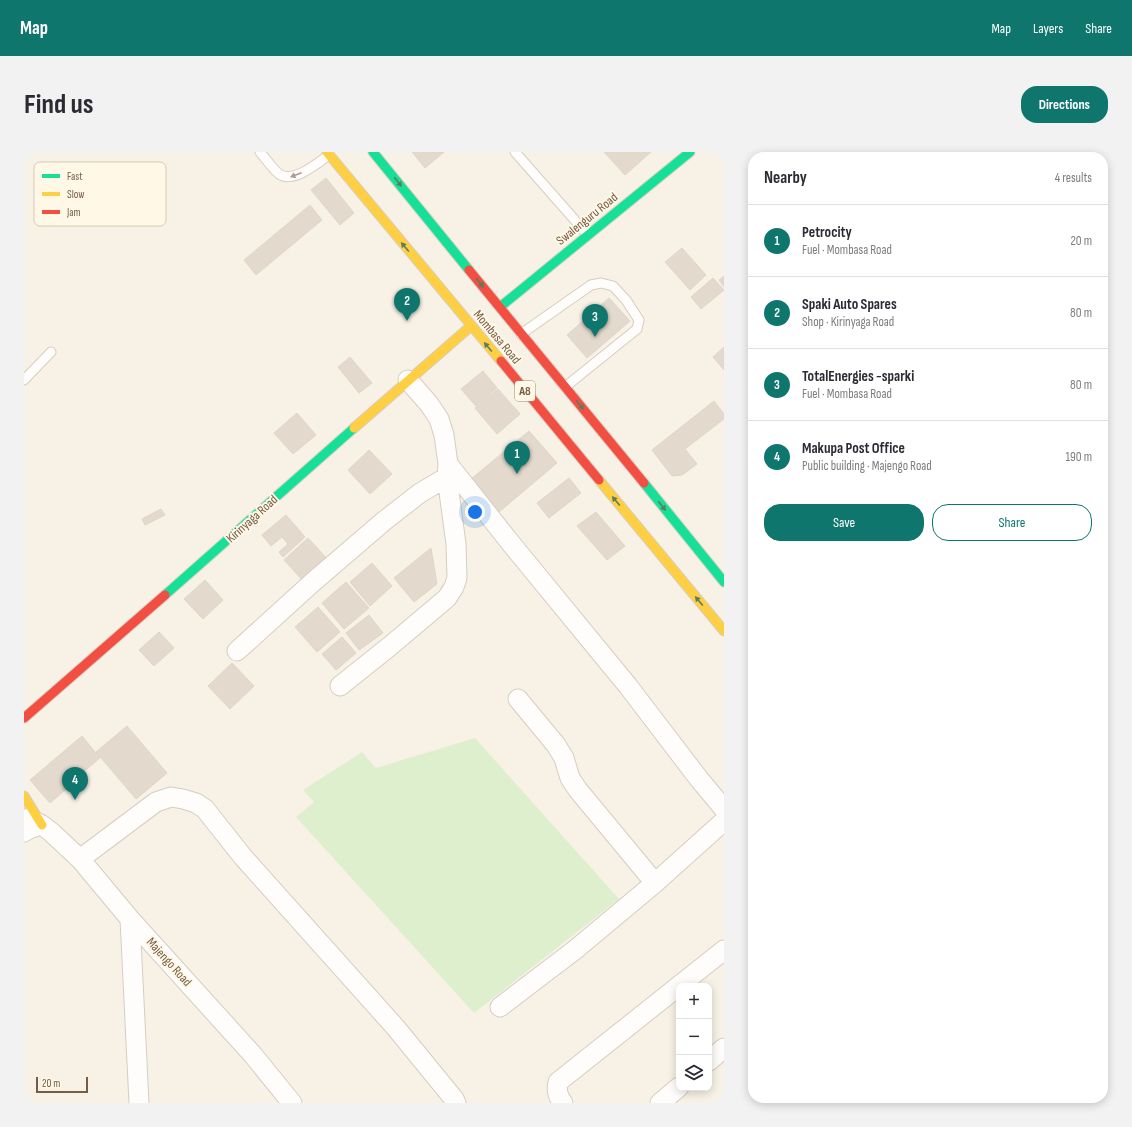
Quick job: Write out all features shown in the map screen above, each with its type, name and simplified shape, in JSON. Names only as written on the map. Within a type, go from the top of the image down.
[{"type":"main road","name":"Mombasa Road","points":[[373,152],[500,307],[521,334],[526,345],[565,387],[724,582]]},
{"type":"main road","name":"Swalenguru Road","points":[[500,307],[690,152]]},
{"type":"main road","name":"Mombasa Road","points":[[328,153],[471,326],[506,363],[724,631]]},
{"type":"main road","name":"Kirinyaga Road","points":[[27,713],[132,625],[471,326]]},
{"type":"main road","points":[[24,796],[42,825]]},
{"type":"street","points":[[340,686],[430,613],[446,598],[454,587],[457,578],[456,544],[444,435],[439,419],[429,404],[408,380]]},
{"type":"street","points":[[237,651],[384,520],[448,471]]},
{"type":"street","points":[[448,471],[628,686],[724,810]]},
{"type":"street","points":[[518,699],[556,745],[564,758],[570,778],[578,790],[655,884]]},
{"type":"street","points":[[80,859],[156,802],[171,797],[196,803],[205,809],[243,858],[396,1028],[456,1103]]},
{"type":"street","name":"Majengo Road","points":[[24,815],[51,832],[80,859],[130,920],[253,1055],[292,1103]]},
{"type":"street","points":[[500,1007],[576,949],[655,884],[724,821]]},
{"type":"street","points":[[24,832],[42,825]]},
{"type":"street","points":[[130,920],[138,1103]]},
{"type":"street","points":[[563,1103],[557,1093],[558,1082],[724,950]]},
{"type":"street","points":[[712,1058],[724,1048]]},
{"type":"street","points":[[660,1103],[676,1090]]},
{"type":"lane","points":[[260,152],[280,174],[288,177],[297,175],[311,168],[328,153]]},
{"type":"lane","points":[[515,152],[588,235]]},
{"type":"lane","points":[[521,334],[591,285],[600,283],[613,286],[626,300],[639,320],[637,329],[565,387]]},
{"type":"lane","points":[[24,380],[51,352]]},
{"type":"green space","points":[[475,738],[619,899],[474,1013],[296,817],[314,802],[303,790],[362,752],[376,768]]},
{"type":"building","points":[[412,152],[444,152],[425,168]]},
{"type":"building","points":[[604,152],[651,152],[625,175]]},
{"type":"building","points":[[326,178],[354,213],[340,225],[311,190]]},
{"type":"building","points":[[310,205],[322,220],[256,275],[244,260]]},
{"type":"building","points":[[682,248],[706,275],[690,290],[665,262]]},
{"type":"building","points":[[724,276],[724,287],[719,280]]},
{"type":"building","points":[[713,278],[724,290],[701,309],[691,297]]},
{"type":"building","points":[[609,298],[630,321],[587,358],[567,335]]},
{"type":"building","points":[[724,347],[724,370],[713,357]]},
{"type":"building","points":[[350,357],[372,383],[359,393],[338,367]]},
{"type":"building","points":[[483,371],[497,388],[476,406],[461,389]]},
{"type":"building","points":[[498,389],[520,414],[497,434],[475,408]]},
{"type":"building","points":[[714,401],[724,414],[724,419],[685,449],[697,464],[682,475],[672,476],[652,450]]},
{"type":"building","points":[[297,413],[316,435],[293,454],[274,433]]},
{"type":"building","points":[[529,431],[557,463],[499,512],[471,479]]},
{"type":"building","points":[[369,450],[392,474],[370,494],[348,470]]},
{"type":"building","points":[[569,478],[581,493],[549,518],[537,503]]},
{"type":"building","points":[[161,509],[165,515],[145,525],[142,519]]},
{"type":"building","points":[[596,512],[625,546],[607,560],[577,526]]},
{"type":"building","points":[[286,515],[305,537],[283,557],[279,552],[288,544],[282,537],[271,546],[262,535]]},
{"type":"building","points":[[308,538],[330,562],[306,584],[284,560]]},
{"type":"building","points":[[431,548],[437,584],[414,602],[394,578]]},
{"type":"building","points":[[372,563],[392,586],[370,606],[350,582]]},
{"type":"building","points":[[205,580],[223,600],[203,619],[184,599]]},
{"type":"building","points":[[346,582],[369,608],[344,629],[322,603]]},
{"type":"building","points":[[318,607],[340,632],[317,652],[295,627]]},
{"type":"building","points":[[369,615],[383,633],[359,650],[346,633]]},
{"type":"building","points":[[159,632],[174,648],[154,666],[139,650]]},
{"type":"building","points":[[342,637],[356,653],[336,670],[322,654]]},
{"type":"building","points":[[232,663],[254,686],[230,709],[208,686]]},
{"type":"building","points":[[127,726],[167,773],[136,799],[96,752]]},
{"type":"building","points":[[82,736],[100,758],[70,783],[71,785],[50,803],[30,780]]},
{"type":"traffic: fast","points":[[373,152],[469,270]]},
{"type":"traffic: fast","points":[[500,307],[690,152]]},
{"type":"traffic: fast","points":[[165,595],[354,428]]},
{"type":"traffic: fast","points":[[644,483],[724,582]]},
{"type":"traffic: slow","points":[[327,152],[501,361]]},
{"type":"traffic: slow","points":[[354,428],[471,326]]},
{"type":"traffic: slow","points":[[599,480],[724,631]]},
{"type":"traffic: slow","points":[[24,796],[42,825]]},
{"type":"traffic: jam","points":[[469,270],[644,483]]},
{"type":"traffic: jam","points":[[501,361],[599,480]]},
{"type":"traffic: jam","points":[[24,718],[165,595]]},
{"type":"place","name":"Spaki Auto Spares","points":[[407,321]]},
{"type":"place","name":"TotalEnergies -sparki","points":[[595,337]]},
{"type":"place","name":"Petrocity","points":[[517,474]]},
{"type":"place","name":"Makupa Post Office","points":[[75,800]]}]
